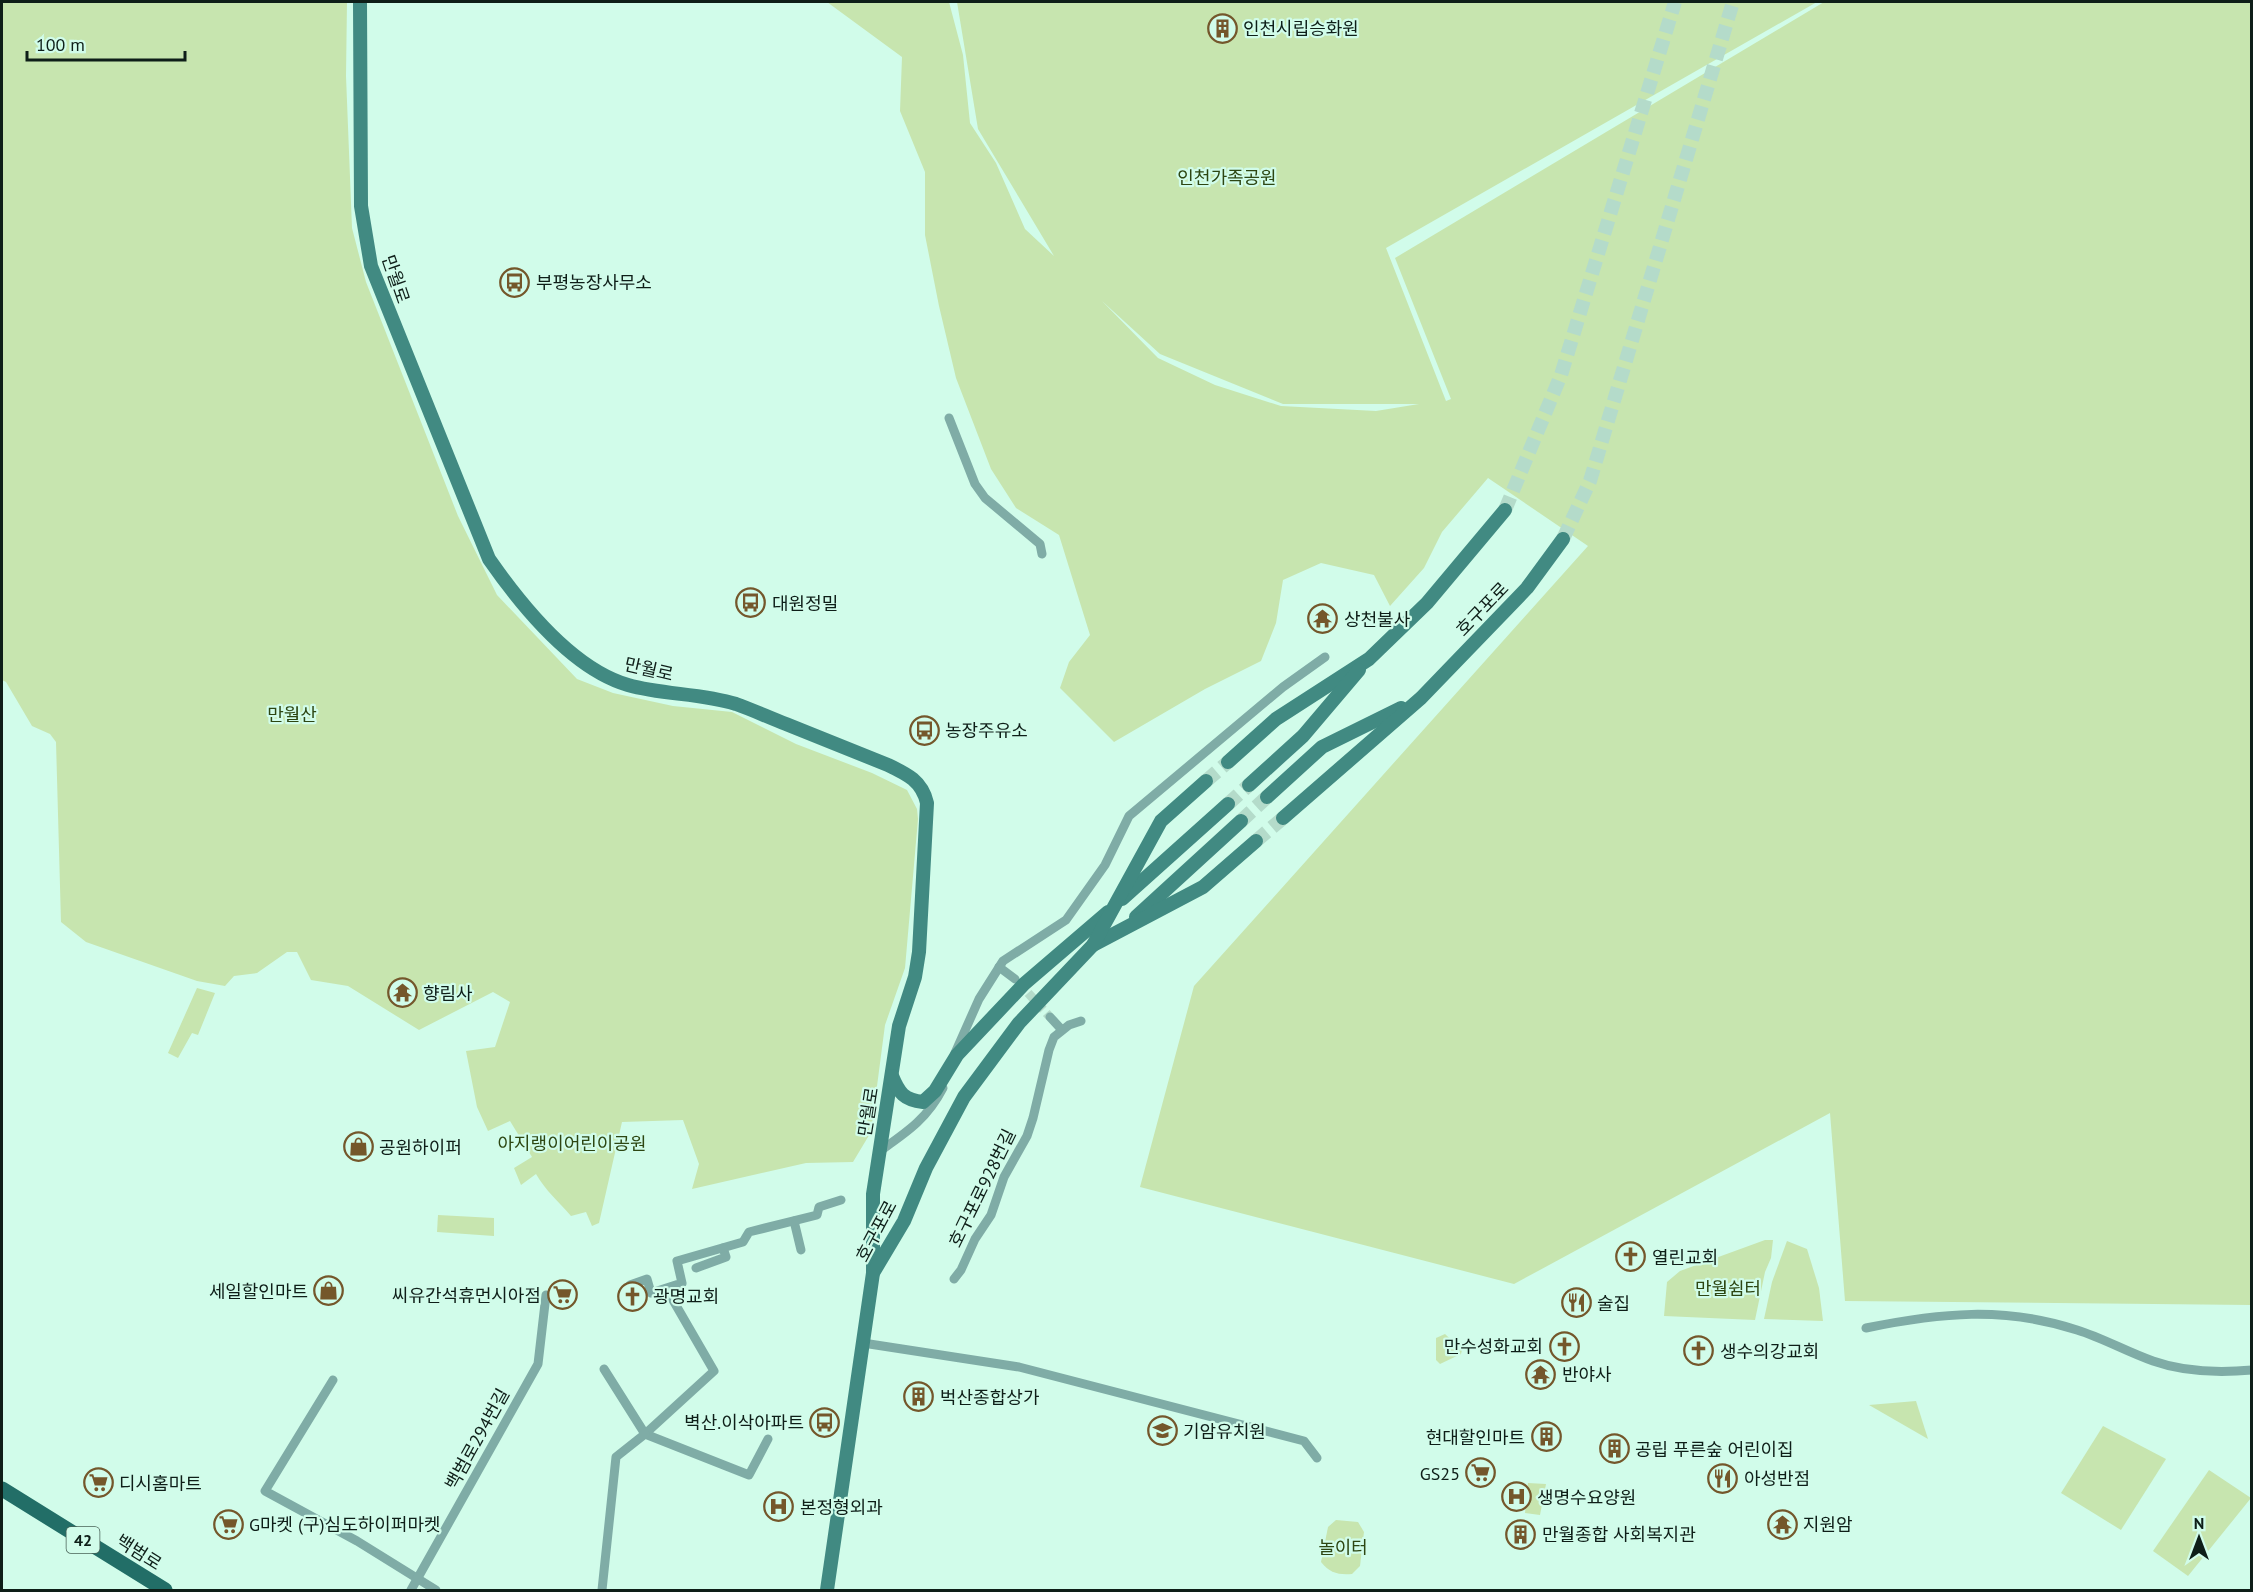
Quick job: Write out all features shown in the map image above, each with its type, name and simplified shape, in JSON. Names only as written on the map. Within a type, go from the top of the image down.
[{"type":"main road","name":"만월로","points":[[360,2],[361,206],[371,266],[489,559],[509,588],[569,652],[582,663],[600,673],[636,687],[735,704],[888,765],[909,775],[924,792],[927,803],[919,952],[915,977],[899,1026],[873,1194],[873,1273]]},
{"type":"main road","points":[[1249,785],[1303,736],[1369,659],[1427,603],[1505,510]]},
{"type":"main road","name":"호구포로","points":[[1282,818],[1420,698],[1527,588],[1563,539]]},
{"type":"main road","points":[[1228,762],[1276,718],[1369,659]]},
{"type":"main road","name":"호구포로","points":[[1267,797],[1322,747],[1420,698]]},
{"type":"main road","name":"호구포로","points":[[827,1590],[873,1273],[904,1221],[926,1168],[964,1097],[1019,1023],[1093,945],[1161,821],[1206,781]]},
{"type":"main road","name":"호구포로","points":[[1113,907],[1228,804]]},
{"type":"main road","name":"호구포로","points":[[1121,930],[1240,821]]},
{"type":"main road","name":"호구포로","points":[[1093,945],[1203,887],[1256,841]]},
{"type":"main road","points":[[892,1075],[898,1091],[913,1100],[923,1101],[934,1091],[952,1062],[1024,984],[1113,907]]},
{"type":"main road","name":"백범로","points":[[2,1489],[165,1590]]},
{"type":"street","points":[[949,418],[975,484],[985,498],[1040,544],[1042,554]]},
{"type":"street","points":[[880,1151],[920,1122],[933,1106],[946,1081],[979,999],[1003,961],[1066,920],[1105,865],[1129,816],[1283,687],[1325,657]]},
{"type":"street","points":[[999,967],[1015,979]]},
{"type":"street","points":[[1050,1017],[1062,1030],[1081,1021]]},
{"type":"street","name":"호구포로928번길","points":[[954,1279],[961,1270],[975,1239],[991,1215],[1004,1177],[1027,1136],[1049,1050],[1054,1037],[1062,1030]]},
{"type":"street","points":[[630,1285],[647,1279],[651,1293],[682,1282],[677,1261],[743,1242],[749,1232],[818,1215],[819,1206],[841,1200]]},
{"type":"street","points":[[794,1221],[801,1250]]},
{"type":"street","points":[[696,1268],[726,1257],[723,1248]]},
{"type":"street","name":"백범로294번길","points":[[411,1590],[538,1364],[546,1295]]},
{"type":"street","points":[[602,1590],[616,1457],[645,1434],[714,1371],[670,1295]]},
{"type":"street","points":[[1866,1328],[1928,1316],[1952,1314],[2018,1316],[2076,1329],[2154,1362],[2194,1371],[2252,1370]]},
{"type":"street","points":[[863,1343],[1019,1367],[1304,1441],[1317,1458]]},
{"type":"street","points":[[604,1369],[645,1434],[749,1475],[768,1438]]},
{"type":"street","points":[[333,1380],[265,1491],[357,1540],[436,1590]]},
{"type":"green space","name":"만월산","points":[[2,2],[347,2],[346,76],[352,228],[366,282],[458,516],[497,595],[577,679],[613,693],[673,706],[732,712],[796,744],[872,773],[907,790],[917,809],[905,968],[885,1025],[871,1132],[853,1162],[806,1163],[692,1189],[699,1164],[683,1120],[622,1122],[599,1223],[592,1226],[586,1212],[571,1216],[536,1174],[521,1185],[514,1168],[532,1157],[510,1121],[488,1131],[477,1107],[466,1051],[495,1047],[510,1002],[493,992],[419,1030],[348,986],[311,980],[297,952],[287,952],[257,973],[234,976],[225,986],[197,981],[86,942],[61,922],[56,742],[50,734],[32,726],[6,682],[2,680]]},
{"type":"green space","name":"인천가족공원","points":[[827,2],[949,2],[963,55],[970,123],[996,163],[1025,229],[1054,256],[978,129],[957,2],[1817,2],[1386,248],[1446,401],[1451,399],[1395,258],[1824,2],[2251,2],[2251,1305],[1845,1301],[1830,1113],[1514,1284],[1140,1187],[1194,986],[1588,546],[1488,478],[1442,532],[1424,568],[1390,606],[1374,575],[1321,563],[1283,580],[1276,623],[1261,661],[1205,689],[1114,742],[1060,688],[1069,662],[1090,635],[1059,535],[1016,508],[991,469],[956,378],[925,235],[925,172],[900,111],[902,57]],"holes":[[[1102,301],[1160,354],[1283,404],[1419,404],[1376,411],[1281,406],[1215,385],[1158,358]]]},
{"type":"green space","points":[[197,988],[215,993],[198,1035],[192,1033],[178,1058],[168,1053]]},
{"type":"green space","points":[[438,1215],[494,1218],[494,1236],[437,1232]]},
{"type":"green space","name":"만월쉼터","points":[[1765,1240],[1773,1240],[1771,1258],[1765,1272],[1755,1320],[1664,1316],[1667,1282],[1680,1271]]},
{"type":"green space","points":[[1787,1241],[1807,1249],[1819,1288],[1823,1321],[1764,1319],[1772,1282]]},
{"type":"green space","points":[[1445,1334],[1462,1350],[1461,1354],[1440,1364],[1436,1360],[1436,1338]]},
{"type":"green space","points":[[1916,1401],[1928,1439],[1869,1405]]},
{"type":"green space","points":[[2103,1426],[2166,1459],[2121,1530],[2061,1493]]},
{"type":"green space","points":[[2209,1470],[2251,1498],[2188,1576],[2153,1551]]},
{"type":"green space","points":[[1528,1483],[1546,1484],[1540,1515],[1525,1513]]},
{"type":"green space","name":"놀이터","points":[[1336,1520],[1358,1522],[1364,1532],[1360,1566],[1352,1574],[1335,1572],[1321,1562],[1328,1527]]},
{"type":"tunnel","points":[[1505,510],[1561,375],[1675,2]]},
{"type":"tunnel","points":[[1563,539],[1590,481],[1733,2]]},
{"type":"tunnel","points":[[1206,781],[1228,762]]},
{"type":"tunnel","points":[[1228,804],[1249,785]]},
{"type":"tunnel","points":[[1241,821],[1267,797]]},
{"type":"tunnel","points":[[1256,841],[1283,818]]},
{"type":"tunnel","points":[[1019,983],[1050,1017]]},
{"type":"place","name":"인천시립승화원","points":[[1222,28]]},
{"type":"place","name":"부평농장사무소","points":[[515,282]]},
{"type":"place","name":"대원정밀","points":[[751,603]]},
{"type":"place","name":"상천불사","points":[[1323,619]]},
{"type":"place","name":"농장주유소","points":[[924,730]]},
{"type":"place","name":"향림사","points":[[402,993]]},
{"type":"place","name":"공원하이퍼","points":[[358,1147]]},
{"type":"place","name":"열린교회","points":[[1631,1257]]},
{"type":"place","name":"세일할인마트","points":[[329,1291]]},
{"type":"place","name":"씨유간석휴먼시아점","points":[[562,1295]]},
{"type":"place","name":"광명교회","points":[[632,1296]]},
{"type":"place","name":"술집","points":[[1576,1303]]},
{"type":"place","name":"만수성화교회","points":[[1564,1346]]},
{"type":"place","name":"생수의강교회","points":[[1699,1351]]},
{"type":"place","name":"반야사","points":[[1541,1374]]},
{"type":"place","name":"벅산종합상가","points":[[919,1397]]},
{"type":"place","name":"벽산.이삭아파트","points":[[825,1422]]},
{"type":"place","name":"기암유치원","points":[[1162,1431]]},
{"type":"place","name":"현대할인마트","points":[[1546,1437]]},
{"type":"place","name":"공립 푸른숲 어린이집","points":[[1614,1449]]},
{"type":"place","name":"GS25","points":[[1481,1473]]},
{"type":"place","name":"아성반점","points":[[1723,1478]]},
{"type":"place","name":"디시홈마트","points":[[98,1483]]},
{"type":"place","name":"생명수요양원","points":[[1516,1497]]},
{"type":"place","name":"본정형외과","points":[[779,1507]]},
{"type":"place","name":"G마켓 (구)심도하이퍼마켓","points":[[228,1524]]},
{"type":"place","name":"지원암","points":[[1782,1524]]},
{"type":"place","name":"만월종합 사회복지관","points":[[1521,1534]]},
{"type":"park label","name":"아지랭이어린이공원","points":[[572,1143]]}]
